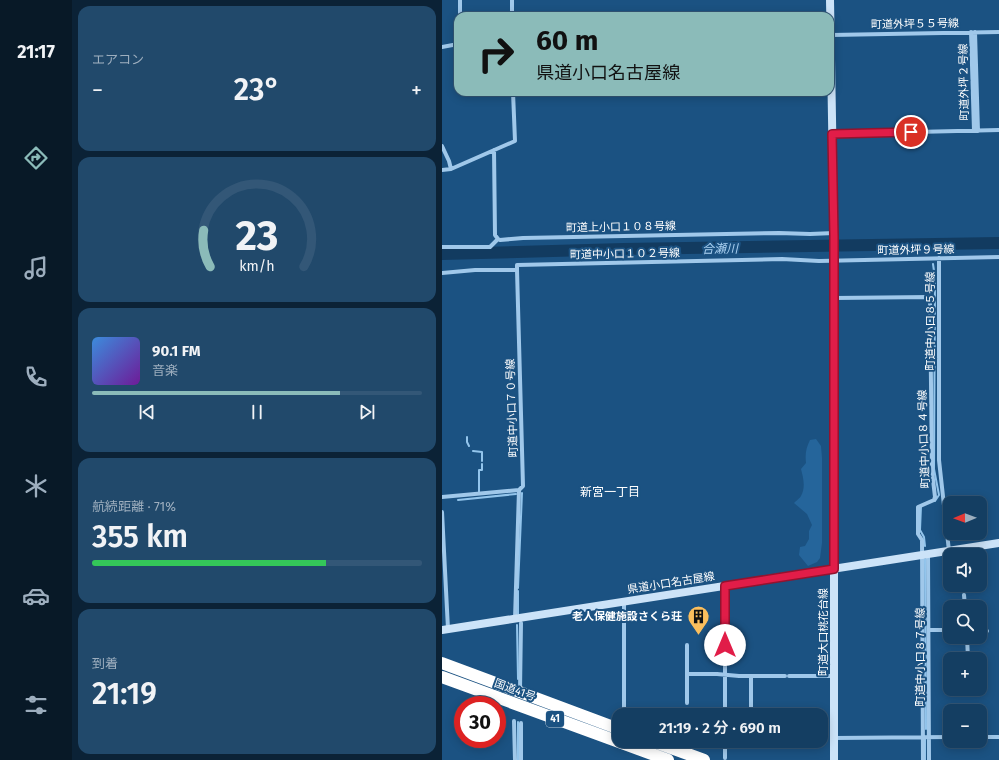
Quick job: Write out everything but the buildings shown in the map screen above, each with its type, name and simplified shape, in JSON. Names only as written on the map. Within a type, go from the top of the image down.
[{"type":"highway","name":"国道41号","points":[[442,663],[612,726]]},
{"type":"highway","name":"国道41号","points":[[442,677],[668,760]]},
{"type":"highway","points":[[671,748],[704,760]]},
{"type":"street","points":[[460,0],[460,12]]},
{"type":"street","points":[[512,0],[512,12]]},
{"type":"street","name":"町道大口桃花台線","points":[[830,0],[830,12]]},
{"type":"street","name":"町道外坪２号線","points":[[973,32],[976,131]]},
{"type":"street","name":"町道外坪５５号線","points":[[834,35],[999,32]]},
{"type":"street","points":[[442,47],[454,45]]},
{"type":"street","points":[[442,170],[452,169],[515,141],[514,96]]},
{"type":"street","name":"町道大口桃花台線","points":[[832,96],[834,234],[834,760]]},
{"type":"street","points":[[832,134],[999,130]]},
{"type":"street","points":[[442,146],[452,169]]},
{"type":"street","points":[[442,247],[490,246],[498,239],[495,235],[494,150]]},
{"type":"street","name":"町道上小口１０８号線","points":[[498,239],[779,233],[834,234]]},
{"type":"street","name":"町道外坪９号線","points":[[834,260],[999,257]]},
{"type":"street","name":"町道中小口８５号線","points":[[938,258],[939,460],[949,548]]},
{"type":"street","name":"町道中小口１０２号線","points":[[517,270],[517,265],[782,259],[819,261],[834,260]]},
{"type":"street","points":[[442,273],[475,270],[517,270]]},
{"type":"street","name":"町道中小口７０号線","points":[[517,270],[523,486],[519,490],[518,621],[520,692]]},
{"type":"street","name":"町道中小口８４号線","points":[[834,298],[930,297],[932,471],[935,497],[934,500],[918,507],[918,534],[922,540],[925,554],[923,760]]},
{"type":"street","points":[[442,497],[519,490]]},
{"type":"street","points":[[442,512],[445,630]]},
{"type":"street","name":"県道小口名古屋線","points":[[968,548],[999,543]]},
{"type":"street","name":"県道小口名古屋線","points":[[445,630],[518,621],[624,602],[943,552]]},
{"type":"street","name":"町道中小口８７号線","points":[[925,554],[929,630],[929,760]]},
{"type":"street","points":[[725,586],[725,708]]},
{"type":"street","points":[[964,595],[964,600]]},
{"type":"street","points":[[624,602],[624,708]]},
{"type":"street","points":[[929,630],[943,630]]},
{"type":"street","points":[[686,645],[687,703]]},
{"type":"street","points":[[687,674],[834,676]]},
{"type":"street","points":[[751,676],[752,708]]},
{"type":"street","points":[[514,721],[514,760]]},
{"type":"street","points":[[521,723],[521,760]]},
{"type":"street","points":[[834,738],[943,737]]},
{"type":"street","points":[[987,737],[999,737]]},
{"type":"street","points":[[725,748],[725,758]]},
{"type":"shaded area","points":[[816,439],[821,446],[822,458],[822,543],[820,558],[817,562],[808,566],[799,555],[800,547],[805,546],[809,539],[809,531],[812,525],[807,514],[794,503],[803,493],[804,482],[801,469],[806,463],[806,454],[810,440]]},
{"type":"waterway","name":"合瀬川","points":[[442,254],[624,249],[999,243]]},
{"type":"waterway","points":[[933,264],[935,278],[934,469],[939,495],[935,501]]},
{"type":"waterway","points":[[467,437],[469,446]]},
{"type":"waterway","points":[[473,451],[482,452],[482,461]]},
{"type":"waterway","points":[[479,493],[479,470],[482,470],[482,464]]},
{"type":"waterway","points":[[518,588],[522,493]]},
{"type":"waterway","points":[[458,500],[516,494]]},
{"type":"waterway","points":[[921,506],[920,530],[924,537],[925,546]]},
{"type":"waterway","points":[[925,559],[926,729]]},
{"type":"waterway","points":[[518,591],[518,614]]},
{"type":"waterway","points":[[517,625],[518,679]]},
{"type":"waterway","points":[[518,722],[518,760]]},
{"type":"waterway","points":[[925,739],[925,760]]},
{"type":"place","name":"老人保健施設さくら荘","points":[[698,636]]},
{"type":"district","name":"新宮一丁目","points":[[610,492]]},
{"type":"route","points":[[725,645],[725,586],[834,569],[834,236],[832,134],[911,132]]}]
